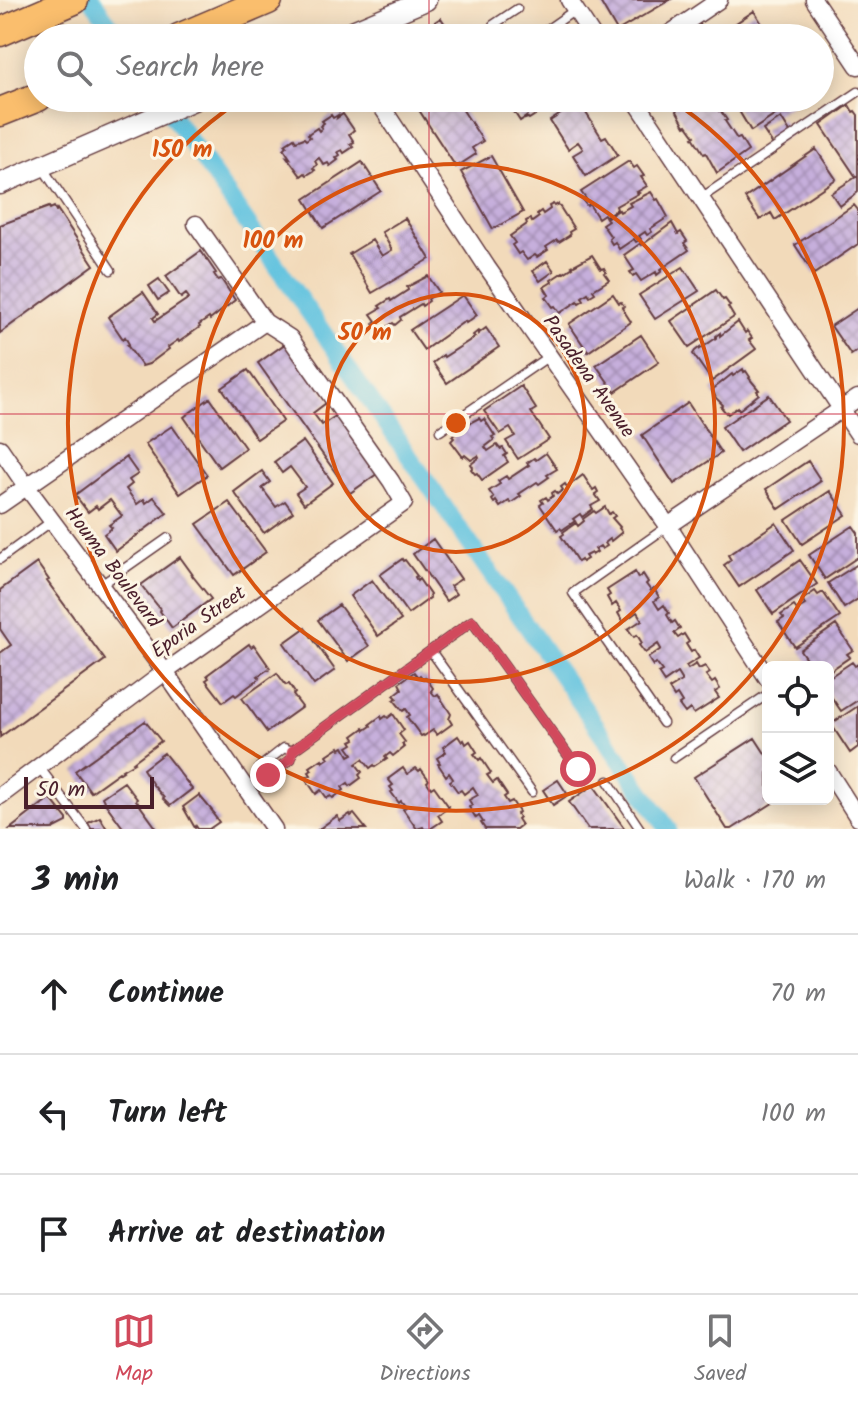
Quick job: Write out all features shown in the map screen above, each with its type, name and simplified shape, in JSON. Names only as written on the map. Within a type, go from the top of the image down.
[{"type":"highway","points":[[212,24],[268,0]]},
{"type":"highway","points":[[0,32],[69,2]]},
{"type":"highway","points":[[0,112],[24,103]]},
{"type":"street","points":[[369,24],[426,0]]},
{"type":"street","points":[[684,24],[719,0]]},
{"type":"street","points":[[814,0],[830,24]]},
{"type":"street","points":[[572,5],[585,24]]},
{"type":"street","points":[[834,30],[858,66]]},
{"type":"street","points":[[0,184],[165,112]]},
{"type":"street","name":"Pasadena Avenue","points":[[385,112],[487,267],[668,526],[762,670]]},
{"type":"street","points":[[643,112],[858,434]]},
{"type":"street","points":[[0,505],[265,322],[196,224]]},
{"type":"street","name":"Eporia Street","points":[[0,796],[165,672],[404,503],[290,338],[265,322]]},
{"type":"street","points":[[668,526],[858,398]]},
{"type":"street","name":"Houma Boulevard","points":[[0,448],[165,672],[274,829]]},
{"type":"street","points":[[834,780],[858,818]]},
{"type":"lane","points":[[551,24],[572,5]]},
{"type":"lane","points":[[494,24],[517,9]]},
{"type":"lane","points":[[834,108],[858,92]]},
{"type":"lane","points":[[701,198],[828,112]]},
{"type":"lane","points":[[41,166],[111,270]]},
{"type":"lane","points":[[440,431],[549,356]]},
{"type":"lane","points":[[0,559],[52,521]]},
{"type":"lane","points":[[663,723],[573,593],[668,526]]},
{"type":"lane","points":[[100,586],[168,538]]},
{"type":"lane","points":[[244,785],[259,775],[260,767],[284,748],[292,751],[472,621],[578,769]]},
{"type":"lane","points":[[431,651],[532,792]]},
{"type":"lane","points":[[674,758],[762,698]]},
{"type":"lane","points":[[39,767],[86,829]]},
{"type":"lane","points":[[608,781],[640,829]]},
{"type":"building","points":[[599,0],[670,0],[629,24],[613,24]]},
{"type":"building","points":[[754,11],[762,24],[735,24]]},
{"type":"building","points":[[849,105],[858,115],[858,192],[840,206],[831,193],[856,177],[821,125]]},
{"type":"building","points":[[420,112],[464,112],[483,141],[472,148],[476,154],[456,167]]},
{"type":"building","points":[[514,112],[540,112],[529,119],[526,117],[520,121]]},
{"type":"building","points":[[564,112],[585,112],[602,138],[606,136],[618,155],[586,176],[573,155],[583,149],[578,142],[568,149],[550,121]]},
{"type":"building","points":[[677,112],[721,112],[748,151],[717,173],[695,136]]},
{"type":"building","points":[[740,112],[780,112],[751,131]]},
{"type":"building","points":[[343,114],[354,130],[349,134],[354,142],[350,144],[353,147],[344,153],[342,150],[338,152],[338,160],[330,166],[328,163],[324,165],[319,158],[315,161],[315,170],[301,176],[287,157],[290,158],[284,149],[285,144],[294,138],[296,141],[306,140],[310,137],[308,134],[322,128],[322,121],[331,115],[333,118],[338,115],[337,118]]},
{"type":"building","points":[[781,118],[791,134],[773,145],[763,130]]},
{"type":"building","points":[[816,149],[836,179],[775,220],[771,213],[760,220],[745,198]]},
{"type":"building","points":[[491,156],[523,212],[493,229],[461,172]]},
{"type":"building","points":[[629,161],[634,168],[637,166],[647,186],[616,206],[617,209],[598,218],[589,204],[587,206],[583,201],[586,199],[581,192]]},
{"type":"building","points":[[362,162],[381,191],[323,228],[305,199]]},
{"type":"building","points":[[651,192],[668,217],[650,229],[652,232],[647,235],[645,232],[639,236],[641,239],[636,242],[634,239],[619,249],[615,242],[612,244],[602,224],[608,220],[606,218]]},
{"type":"building","points":[[553,204],[558,204],[574,229],[569,232],[570,235],[546,247],[548,250],[527,260],[521,252],[518,254],[510,236],[527,224],[526,221],[530,219],[532,222],[539,217],[537,214],[541,211],[543,214]]},
{"type":"building","points":[[854,205],[858,210],[858,244],[814,274],[795,245]]},
{"type":"building","points":[[49,207],[57,209],[94,265],[0,333],[0,225]]},
{"type":"building","points":[[405,218],[430,259],[372,293],[349,254],[372,240],[382,256],[392,250],[382,232]]},
{"type":"building","points":[[672,223],[678,234],[681,232],[687,241],[684,243],[689,250],[657,275],[656,272],[641,281],[636,274],[633,276],[630,272],[634,270],[624,255]]},
{"type":"building","points":[[201,251],[218,280],[221,279],[235,300],[149,364],[142,366],[125,337],[123,339],[108,317],[143,292],[158,314],[153,318],[155,321],[189,298],[186,294],[181,298],[166,276]]},
{"type":"building","points":[[592,255],[601,269],[604,268],[609,280],[593,290],[595,293],[590,296],[588,293],[582,297],[584,300],[560,313],[546,297],[549,295],[544,287]]},
{"type":"building","points":[[547,261],[554,271],[540,281],[533,271]]},
{"type":"building","points":[[683,267],[699,291],[655,319],[639,295]]},
{"type":"building","points":[[428,276],[439,292],[429,301],[400,317],[401,320],[395,325],[393,323],[382,330],[378,323],[373,323],[376,321],[371,314],[381,308],[379,306]]},
{"type":"building","points":[[159,279],[169,293],[158,300],[149,286]]},
{"type":"building","points":[[716,290],[730,306],[734,317],[689,347],[671,321]]},
{"type":"building","points":[[613,294],[624,306],[622,308],[631,322],[588,352],[569,324]]},
{"type":"building","points":[[463,295],[477,315],[424,350],[410,330]]},
{"type":"building","points":[[858,308],[858,350],[851,355],[831,326]]},
{"type":"building","points":[[738,322],[752,338],[749,340],[756,349],[712,381],[693,354]]},
{"type":"building","points":[[486,328],[499,347],[447,383],[433,363]]},
{"type":"building","points":[[641,335],[659,362],[615,392],[596,365]]},
{"type":"building","points":[[289,341],[330,400],[313,413],[322,425],[340,413],[381,471],[350,493],[258,363]]},
{"type":"building","points":[[743,369],[759,394],[739,410],[738,407],[728,414],[712,390]]},
{"type":"building","points":[[248,370],[283,421],[257,439],[222,388]]},
{"type":"building","points":[[521,386],[536,409],[531,412],[549,439],[518,459],[506,441],[515,436],[510,428],[500,434],[484,411]]},
{"type":"building","points":[[769,395],[786,420],[739,452],[722,427]]},
{"type":"building","points":[[210,398],[245,448],[219,467],[184,417]]},
{"type":"building","points":[[688,403],[721,453],[674,484],[642,435]]},
{"type":"building","points":[[479,418],[481,421],[484,419],[495,436],[485,447],[488,451],[497,445],[503,448],[508,462],[482,480],[471,469],[478,456],[471,460],[465,455],[463,457],[451,441],[460,428]]},
{"type":"building","points":[[172,426],[207,475],[180,494],[145,444]]},
{"type":"building","points":[[303,441],[333,483],[304,504],[296,493],[305,487],[290,467],[282,473],[274,462]]},
{"type":"building","points":[[546,453],[557,469],[547,475],[549,477],[519,494],[521,496],[511,503],[509,501],[500,507],[496,501],[494,503],[489,491],[500,484],[498,481],[506,476],[508,479],[534,458],[536,460]]},
{"type":"building","points":[[126,457],[138,474],[129,480],[132,484],[126,489],[137,504],[144,499],[146,503],[154,497],[167,513],[116,551],[104,534],[112,528],[109,525],[122,516],[110,500],[88,512],[75,495]]},
{"type":"building","points":[[808,461],[821,481],[779,509],[766,489]]},
{"type":"building","points":[[262,471],[270,482],[262,488],[276,507],[285,501],[293,512],[264,533],[234,492]]},
{"type":"building","points":[[583,475],[593,490],[596,488],[598,492],[595,494],[600,501],[582,517],[580,514],[573,519],[575,521],[557,530],[540,505],[543,503],[541,500],[546,497],[548,500],[552,493],[555,491],[557,494],[565,484],[567,487]]},
{"type":"building","points":[[830,491],[846,515],[802,544],[786,520]]},
{"type":"building","points":[[229,502],[266,552],[234,575],[197,524]]},
{"type":"building","points":[[605,507],[609,514],[612,512],[615,516],[612,518],[622,532],[605,543],[607,546],[602,549],[600,546],[595,549],[597,552],[578,562],[561,536],[594,511],[596,513]]},
{"type":"building","points":[[776,523],[794,550],[739,587],[724,565],[731,560],[728,555]]},
{"type":"building","points":[[853,526],[858,533],[858,557],[825,579],[809,555]]},
{"type":"building","points":[[433,539],[461,579],[450,586],[456,594],[446,601],[413,554]]},
{"type":"building","points":[[180,557],[211,599],[172,628],[141,585]]},
{"type":"building","points":[[402,559],[430,595],[408,614],[380,575]]},
{"type":"building","points":[[800,560],[817,584],[773,614],[757,590]]},
{"type":"building","points":[[37,563],[105,660],[0,737],[0,653],[11,645],[0,629],[0,590]]},
{"type":"building","points":[[858,564],[858,599],[844,608],[828,583]]},
{"type":"building","points":[[635,572],[638,578],[643,574],[648,582],[646,584],[659,597],[654,601],[659,609],[664,605],[672,623],[675,621],[680,629],[674,633],[678,638],[684,634],[691,652],[694,650],[699,658],[686,666],[688,669],[696,664],[699,669],[705,666],[710,673],[706,675],[720,689],[715,692],[719,698],[694,714],[690,709],[685,713],[677,695],[674,697],[669,689],[682,681],[677,673],[664,682],[658,673],[662,671],[656,663],[653,666],[648,658],[661,649],[658,644],[645,653],[637,635],[634,637],[628,629],[642,620],[637,612],[623,622],[616,603],[612,606],[607,597],[610,595],[607,590]]},
{"type":"building","points":[[372,580],[401,620],[378,636],[350,596]]},
{"type":"building","points":[[815,591],[818,595],[823,592],[840,617],[795,647],[778,622],[784,618],[781,615],[794,606],[797,610],[805,605],[802,600]]},
{"type":"building","points":[[339,605],[369,646],[348,661],[318,620]]},
{"type":"building","points":[[836,625],[853,650],[847,654],[850,657],[834,668],[834,661],[808,661],[800,650]]},
{"type":"building","points":[[305,628],[335,670],[314,685],[284,643]]},
{"type":"building","points":[[249,644],[251,647],[254,645],[270,668],[236,696],[234,694],[223,702],[206,680],[209,678],[207,675]]},
{"type":"building","points":[[852,662],[855,666],[858,664],[858,700],[841,711],[834,701],[834,674]]},
{"type":"building","points":[[414,672],[418,677],[425,677],[433,688],[431,691],[435,696],[438,694],[451,714],[449,719],[452,724],[437,735],[433,730],[421,736],[407,717],[410,715],[406,709],[403,711],[394,700],[397,698],[394,695],[402,689],[399,683]]},
{"type":"building","points":[[277,673],[286,685],[289,684],[302,707],[267,732],[242,698]]},
{"type":"building","points":[[858,706],[858,747],[850,753],[834,729],[834,722]]},
{"type":"building","points":[[393,714],[404,730],[399,734],[405,742],[402,744],[404,747],[393,756],[390,753],[375,767],[370,768],[363,759],[356,764],[362,772],[359,775],[361,778],[350,786],[348,783],[342,787],[344,790],[333,798],[327,798],[321,790],[316,794],[305,778],[311,775],[310,767],[329,758],[327,755],[339,747],[344,747],[349,756],[353,754],[348,747],[353,744],[353,736],[381,716],[382,719],[388,718]]},
{"type":"building","points":[[145,721],[161,741],[91,792],[75,771]]},
{"type":"building","points":[[458,736],[466,744],[470,741],[477,752],[474,754],[479,760],[481,758],[491,773],[487,775],[493,783],[497,780],[507,795],[504,797],[508,803],[512,801],[519,812],[517,819],[521,825],[516,829],[485,829],[479,816],[476,818],[469,807],[472,805],[469,800],[478,795],[473,787],[464,794],[461,790],[458,792],[450,781],[453,779],[449,773],[446,776],[438,764],[437,758],[446,752],[443,747]]},
{"type":"building","points":[[755,738],[762,749],[762,805],[770,805],[732,829],[727,829],[694,777]]},
{"type":"building","points":[[164,753],[192,789],[170,806],[143,769]]},
{"type":"building","points":[[403,768],[407,774],[416,768],[421,769],[431,788],[434,786],[449,807],[438,815],[442,821],[430,829],[417,829],[403,809],[406,807],[391,792],[393,785],[388,779]]},
{"type":"building","points":[[558,780],[568,795],[553,805],[543,790]]},
{"type":"building","points":[[124,782],[157,829],[124,829],[105,803],[102,797]]},
{"type":"building","points":[[592,786],[625,829],[588,829],[569,802]]},
{"type":"building","points":[[199,795],[219,822],[209,829],[195,828],[183,807]]},
{"type":"building","points":[[50,798],[67,822],[53,829],[10,829]]},
{"type":"building","points":[[354,814],[366,829],[319,829],[337,816],[340,821]]},
{"type":"building","points":[[100,817],[107,829],[91,829],[88,823]]},
{"type":"waterway","points":[[92,0],[109,24]]},
{"type":"waterway","points":[[170,112],[668,829]]},
{"type":"route","points":[[268,775],[291,759],[292,751],[472,621],[578,769]]}]
